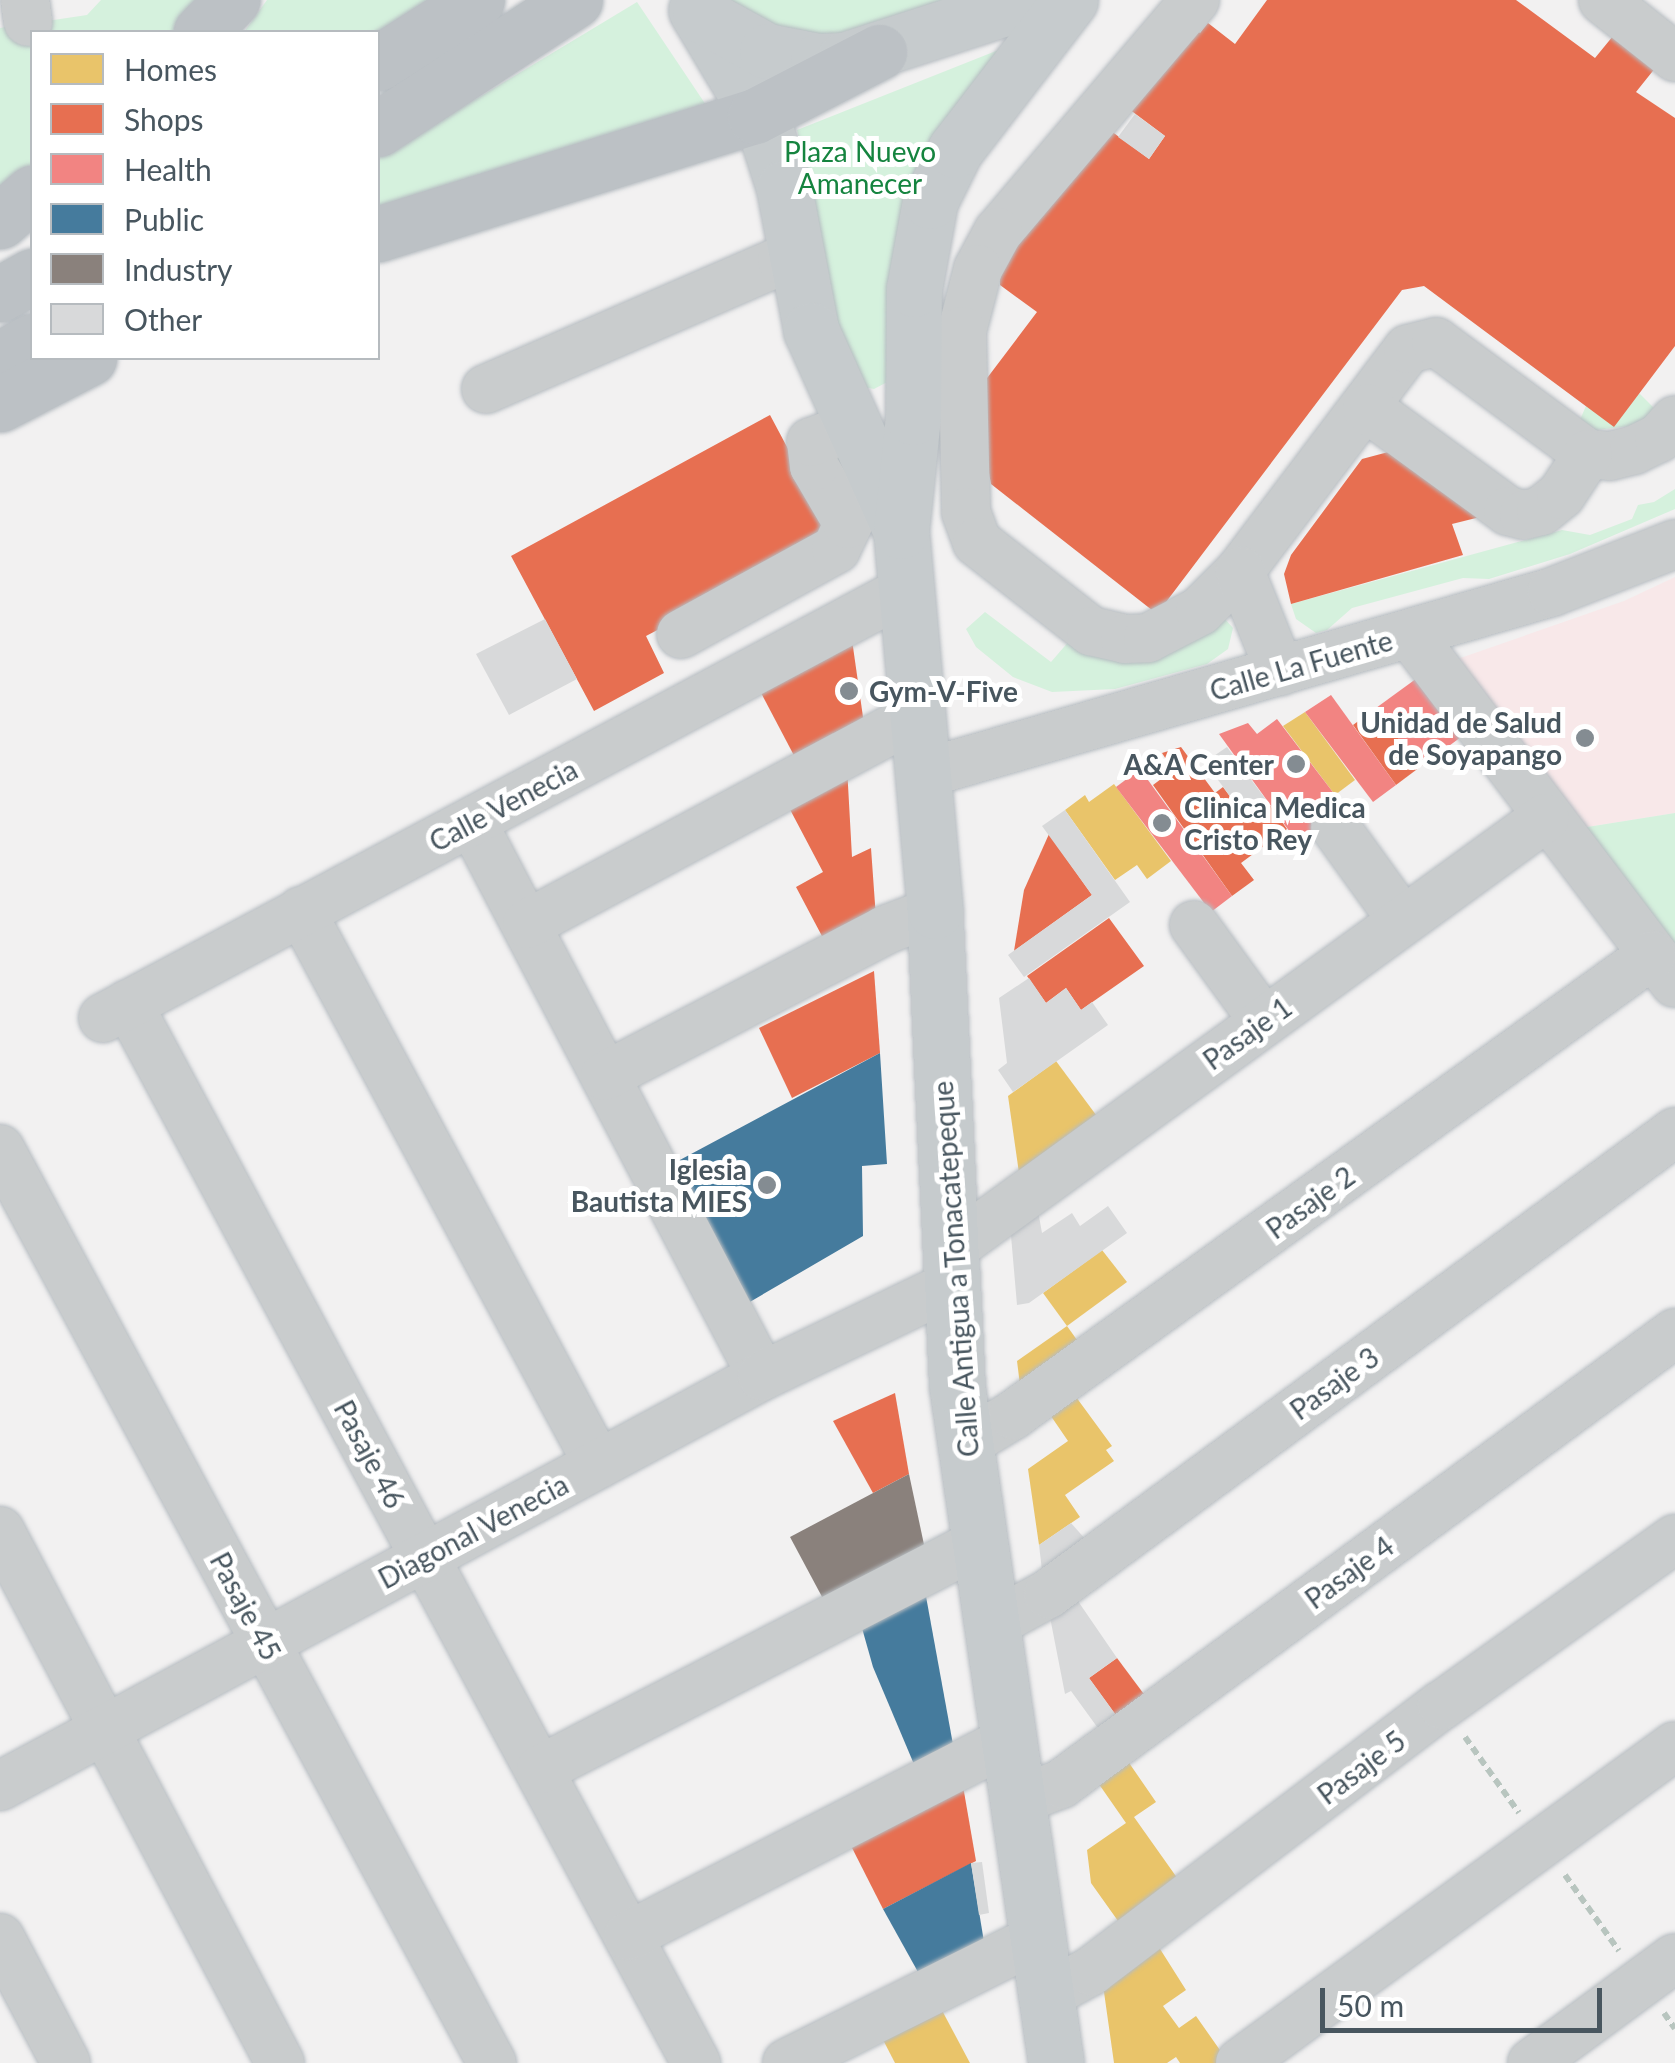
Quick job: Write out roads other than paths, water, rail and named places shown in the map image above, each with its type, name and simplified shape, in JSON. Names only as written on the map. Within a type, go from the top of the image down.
[{"type":"highway","points":[[202,30],[232,0]]},
{"type":"highway","points":[[380,62],[478,0]]},
{"type":"highway","points":[[380,127],[576,0]]},
{"type":"highway","points":[[380,233],[758,115],[879,52]]},
{"type":"highway","points":[[0,221],[30,196]]},
{"type":"highway","points":[[0,294],[30,277]]},
{"type":"highway","points":[[0,359],[30,342]]},
{"type":"highway","points":[[0,404],[85,360]]},
{"type":"main road","points":[[693,5],[736,37],[794,58],[844,60],[879,52],[1030,0]]},
{"type":"main road","name":"Calle Antigua a Tonacatepeque","points":[[1056,2063],[988,1626],[965,1444],[951,1268],[935,911],[901,530],[913,417],[914,289],[930,201],[955,150],[1070,0]]},
{"type":"main road","name":"Calle Antigua a Tonacatepeque","points":[[693,5],[758,115],[784,188],[811,330],[901,530]]},
{"type":"street","points":[[1195,0],[998,232],[978,269],[962,331],[966,512],[977,542],[1091,631],[1107,636],[1148,638],[1170,630],[1200,611],[1240,570],[1408,350],[1436,342],[1588,454],[1610,456],[1634,450],[1659,438],[1675,420]]},
{"type":"street","points":[[1603,0],[1675,57]]},
{"type":"street","points":[[486,389],[782,260],[797,262]]},
{"type":"street","points":[[1367,408],[1508,511],[1524,515],[1541,511],[1561,495],[1588,454]]},
{"type":"street","points":[[681,634],[836,549],[848,524],[814,466],[811,442],[852,426]]},
{"type":"street","name":"Calle La Fuente","points":[[922,774],[1552,592],[1675,544]]},
{"type":"street","points":[[1240,570],[1280,671]]},
{"type":"street","name":"Calle Venecia","points":[[114,1012],[906,590]]},
{"type":"street","points":[[1410,634],[1545,818],[1664,969]]},
{"type":"street","points":[[526,924],[916,716]]},
{"type":"street","name":"Pasaje 1","points":[[951,1268],[1264,1020],[1545,818]]},
{"type":"street","points":[[472,822],[762,1376]]},
{"type":"street","points":[[1335,828],[1402,920]]},
{"type":"street","points":[[301,911],[598,1464]]},
{"type":"street","points":[[605,1076],[885,930],[935,911]]},
{"type":"street","points":[[1194,925],[1264,1020]]},
{"type":"street","name":"Pasaje 2","points":[[965,1444],[1664,969]]},
{"type":"street","name":"Pasaje 46","points":[[114,1012],[426,1557],[696,2063]]},
{"type":"street","name":"Pasaje 3","points":[[988,1626],[1048,1594],[1675,1132]]},
{"type":"street","name":"Pasaje 45","points":[[0,1149],[492,2063]]},
{"type":"street","name":"Diagonal Venecia","points":[[0,1786],[762,1376],[951,1268]]},
{"type":"street","name":"Pasaje 4","points":[[1017,1802],[1061,1784],[1675,1333]]},
{"type":"street","points":[[0,1531],[280,2063]]},
{"type":"street","name":"Pasaje 5","points":[[1048,1995],[1090,1972],[1442,1705],[1675,1538]]},
{"type":"street","points":[[542,1769],[977,1544]]},
{"type":"street","points":[[628,1936],[1007,1741]]},
{"type":"street","points":[[1240,2063],[1675,1746]]},
{"type":"street","points":[[0,1938],[66,2063]]},
{"type":"street","points":[[787,2063],[1038,1938]]},
{"type":"street","points":[[1532,2063],[1675,1958]]},
{"type":"place","name":"Gym-V-Five","points":[[849,691]]},
{"type":"place","name":"Unidad de Salud de Soyapango","points":[[1585,738]]},
{"type":"place","name":"A&A Center","points":[[1296,764]]},
{"type":"place","name":"Clinica Medica Cristo Rey","points":[[1162,823]]},
{"type":"place","name":"Iglesia Bautista MIES","points":[[767,1185]]},
{"type":"park label","name":"Plaza Nuevo Amanecer","points":[[860,167]]}]
